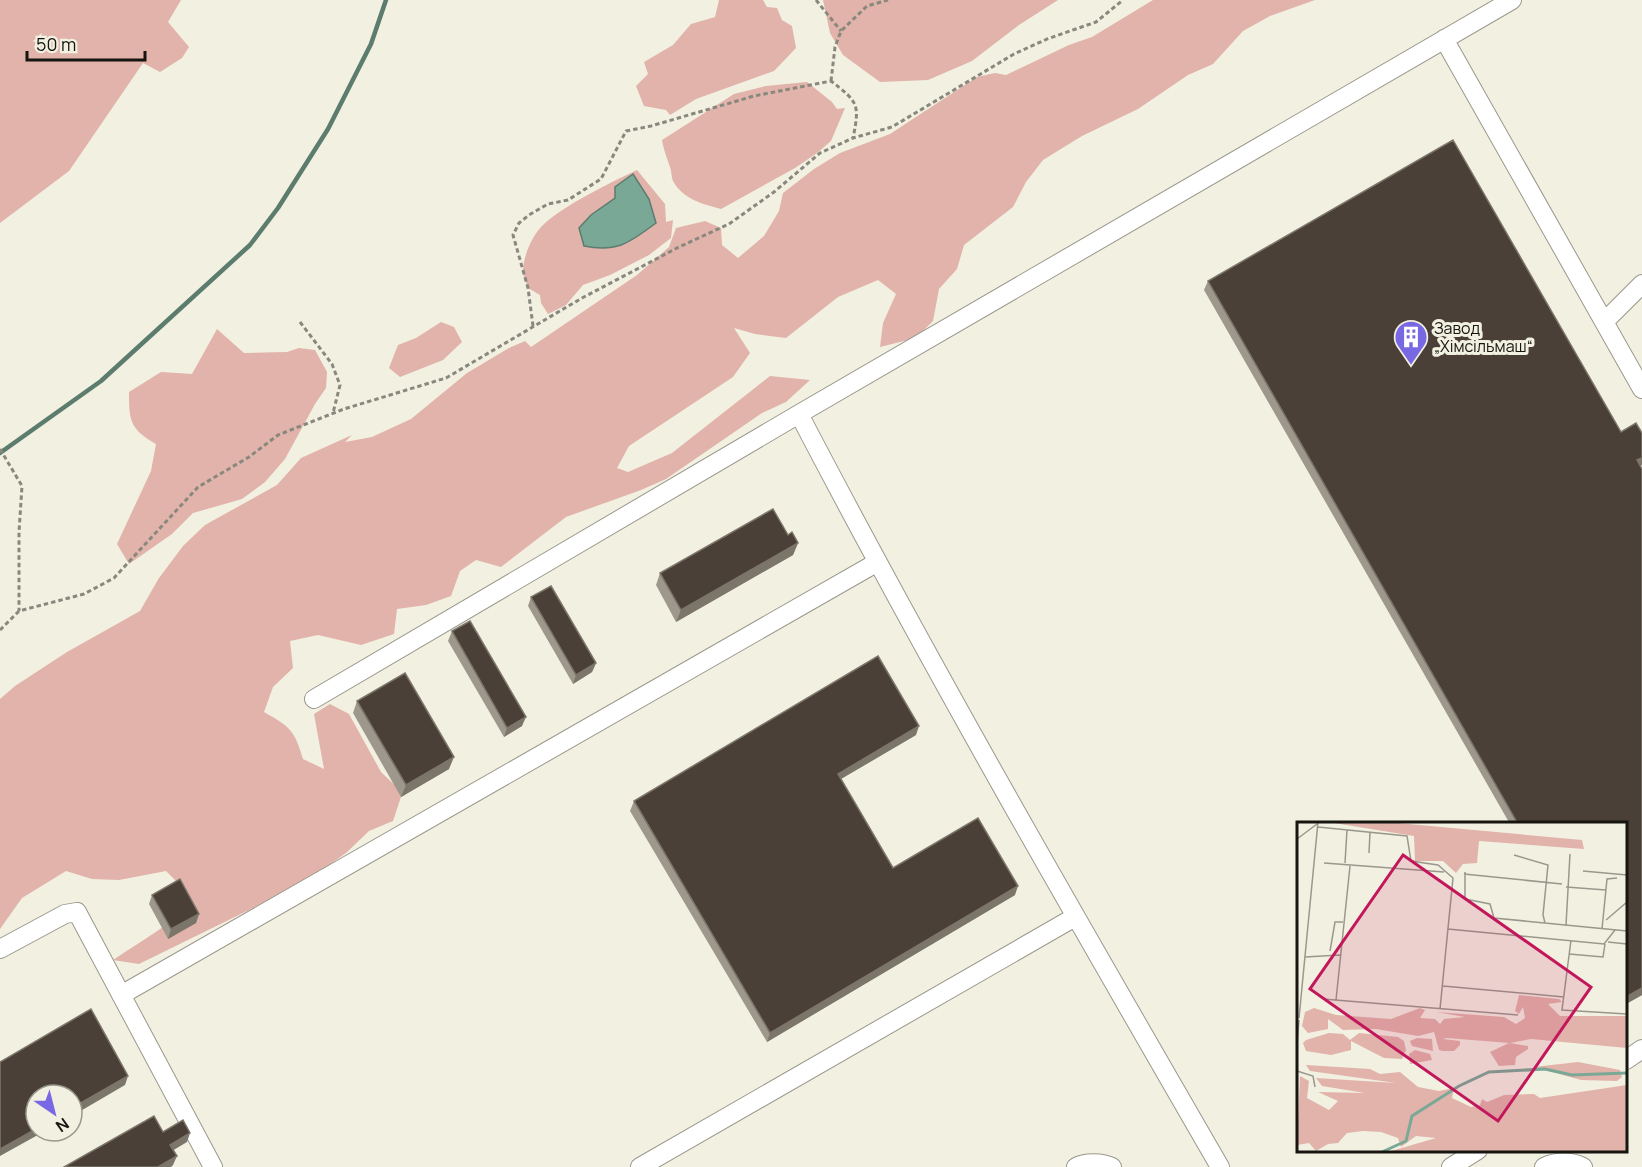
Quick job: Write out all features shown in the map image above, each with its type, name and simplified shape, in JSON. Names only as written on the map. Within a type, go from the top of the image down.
[{"type":"lane","points":[[314,699],[1512,0]]},
{"type":"lane","points":[[1444,39],[1642,388]]},
{"type":"lane","points":[[1604,322],[1642,284]]},
{"type":"lane","points":[[799,414],[876,563],[1075,917],[1220,1167]]},
{"type":"lane","points":[[121,995],[876,563]]},
{"type":"lane","points":[[0,949],[64,914],[77,912],[213,1167]]},
{"type":"lane","points":[[640,1167],[1075,917]]},
{"type":"lane","points":[[1627,1059],[1642,1049]]},
{"type":"lane","points":[[1451,1167],[1475,1152]]},
{"type":"lane","points":[[1544,1167],[1552,1163],[1575,1163],[1583,1167]]},
{"type":"lane","points":[[1076,1167],[1082,1164],[1106,1164],[1112,1167]]},
{"type":"path","points":[[816,0],[841,31]]},
{"type":"path","points":[[831,81],[835,47],[841,31],[867,6],[888,0]]},
{"type":"path","points":[[0,630],[19,611],[84,594],[114,578],[198,487],[249,458],[278,435],[333,413],[446,378],[533,326],[642,266],[729,224],[774,192],[820,153],[853,138],[892,127],[1014,54],[1047,39],[1096,22],[1123,0]]},
{"type":"path","points":[[533,326],[528,288],[513,236],[519,224],[529,215],[548,204],[567,200],[601,179],[626,131],[754,96],[831,81],[853,98],[858,116],[853,138]]},
{"type":"path","points":[[300,322],[332,364],[336,375],[339,385],[333,413]]},
{"type":"path","points":[[0,449],[22,486],[19,532],[19,611]]},
{"type":"shaded area","points":[[0,0],[181,0],[168,22],[189,47],[182,58],[160,72],[143,63],[69,171],[0,223]]},
{"type":"shaded area","points":[[719,0],[763,0],[767,7],[777,8],[782,20],[792,26],[796,48],[774,71],[696,99],[670,115],[666,110],[644,106],[636,86],[648,74],[644,62],[673,45],[691,24],[715,17]]},
{"type":"shaded area","points":[[823,0],[1058,0],[1019,25],[972,61],[928,80],[880,82],[843,55],[830,33]]},
{"type":"shaded area","points":[[1153,0],[1315,0],[1270,16],[1243,31],[1213,64],[1188,75],[1138,109],[1082,136],[1043,160],[1026,182],[1013,207],[964,245],[957,269],[939,289],[933,321],[916,338],[880,347],[883,323],[896,294],[878,280],[838,297],[786,338],[755,334],[734,328],[750,353],[733,377],[629,446],[617,468],[628,472],[672,453],[770,376],[810,380],[786,402],[762,413],[666,479],[566,517],[501,567],[476,560],[460,571],[451,596],[426,605],[397,609],[394,634],[361,645],[318,635],[290,641],[293,668],[273,687],[264,712],[290,730],[297,741],[303,759],[324,769],[314,714],[330,704],[349,714],[381,772],[405,795],[401,797],[393,821],[369,831],[346,853],[302,884],[139,964],[113,960],[179,915],[184,889],[166,871],[119,880],[92,879],[66,871],[22,898],[0,929],[0,699],[15,686],[67,652],[140,611],[159,578],[183,546],[205,525],[277,485],[301,458],[352,435],[345,442],[372,437],[411,419],[467,373],[525,341],[531,347],[637,275],[669,247],[676,228],[705,221],[721,228],[722,245],[738,258],[764,236],[779,211],[783,193],[814,169],[840,153],[890,134],[977,77],[995,73],[1006,75],[1069,45],[1092,37]]},
{"type":"shaded area","points":[[807,82],[832,102],[837,109],[845,108],[831,141],[817,153],[795,168],[721,209],[694,200],[677,187],[672,179],[662,140],[734,94],[766,86]]},
{"type":"shaded area","points":[[637,170],[665,204],[666,222],[673,220],[671,238],[649,255],[610,275],[583,285],[566,305],[548,314],[541,303],[540,295],[528,288],[523,272],[527,251],[536,233],[553,216],[564,209]]},
{"type":"shaded area","points":[[633,174],[649,199],[656,223],[639,236],[615,247],[584,246],[579,228],[591,215],[615,198],[615,187]]},
{"type":"shaded area","points":[[441,322],[454,327],[462,342],[443,360],[400,377],[389,368],[398,345],[416,338]]},
{"type":"shaded area","points":[[217,329],[244,353],[287,352],[299,348],[315,350],[327,372],[326,388],[285,459],[265,482],[242,499],[193,513],[172,534],[129,564],[117,544],[151,471],[156,444],[136,429],[131,417],[129,392],[161,372],[192,374]]},
{"type":"building","points":[[1453,140],[1621,432],[1636,423],[1642,433],[1642,458],[1637,460],[1642,469],[1642,988],[1627,996],[1627,822],[1517,822],[1208,281]]},
{"type":"building","points":[[773,509],[788,535],[792,532],[798,543],[681,610],[660,573]]},
{"type":"building","points":[[551,586],[596,663],[576,675],[531,597]]},
{"type":"building","points":[[470,621],[526,717],[507,728],[452,631]]},
{"type":"building","points":[[878,656],[919,726],[838,774],[893,868],[978,818],[1018,886],[770,1033],[634,801]]},
{"type":"building","points":[[405,673],[454,757],[406,785],[357,701]]},
{"type":"building","points":[[180,879],[199,914],[171,929],[152,895]]},
{"type":"building","points":[[91,1009],[128,1076],[84,1101],[84,1083],[24,1083],[24,1136],[0,1149],[0,1062]]},
{"type":"building","points":[[154,1116],[163,1132],[183,1120],[190,1133],[170,1145],[177,1156],[158,1167],[64,1167]]},
{"type":"waterway","points":[[0,453],[101,381],[250,245],[278,208],[328,129],[371,44],[386,0]]},
{"type":"place","name":"Завод „Хімсільмаш“","points":[[1411,366]]}]
